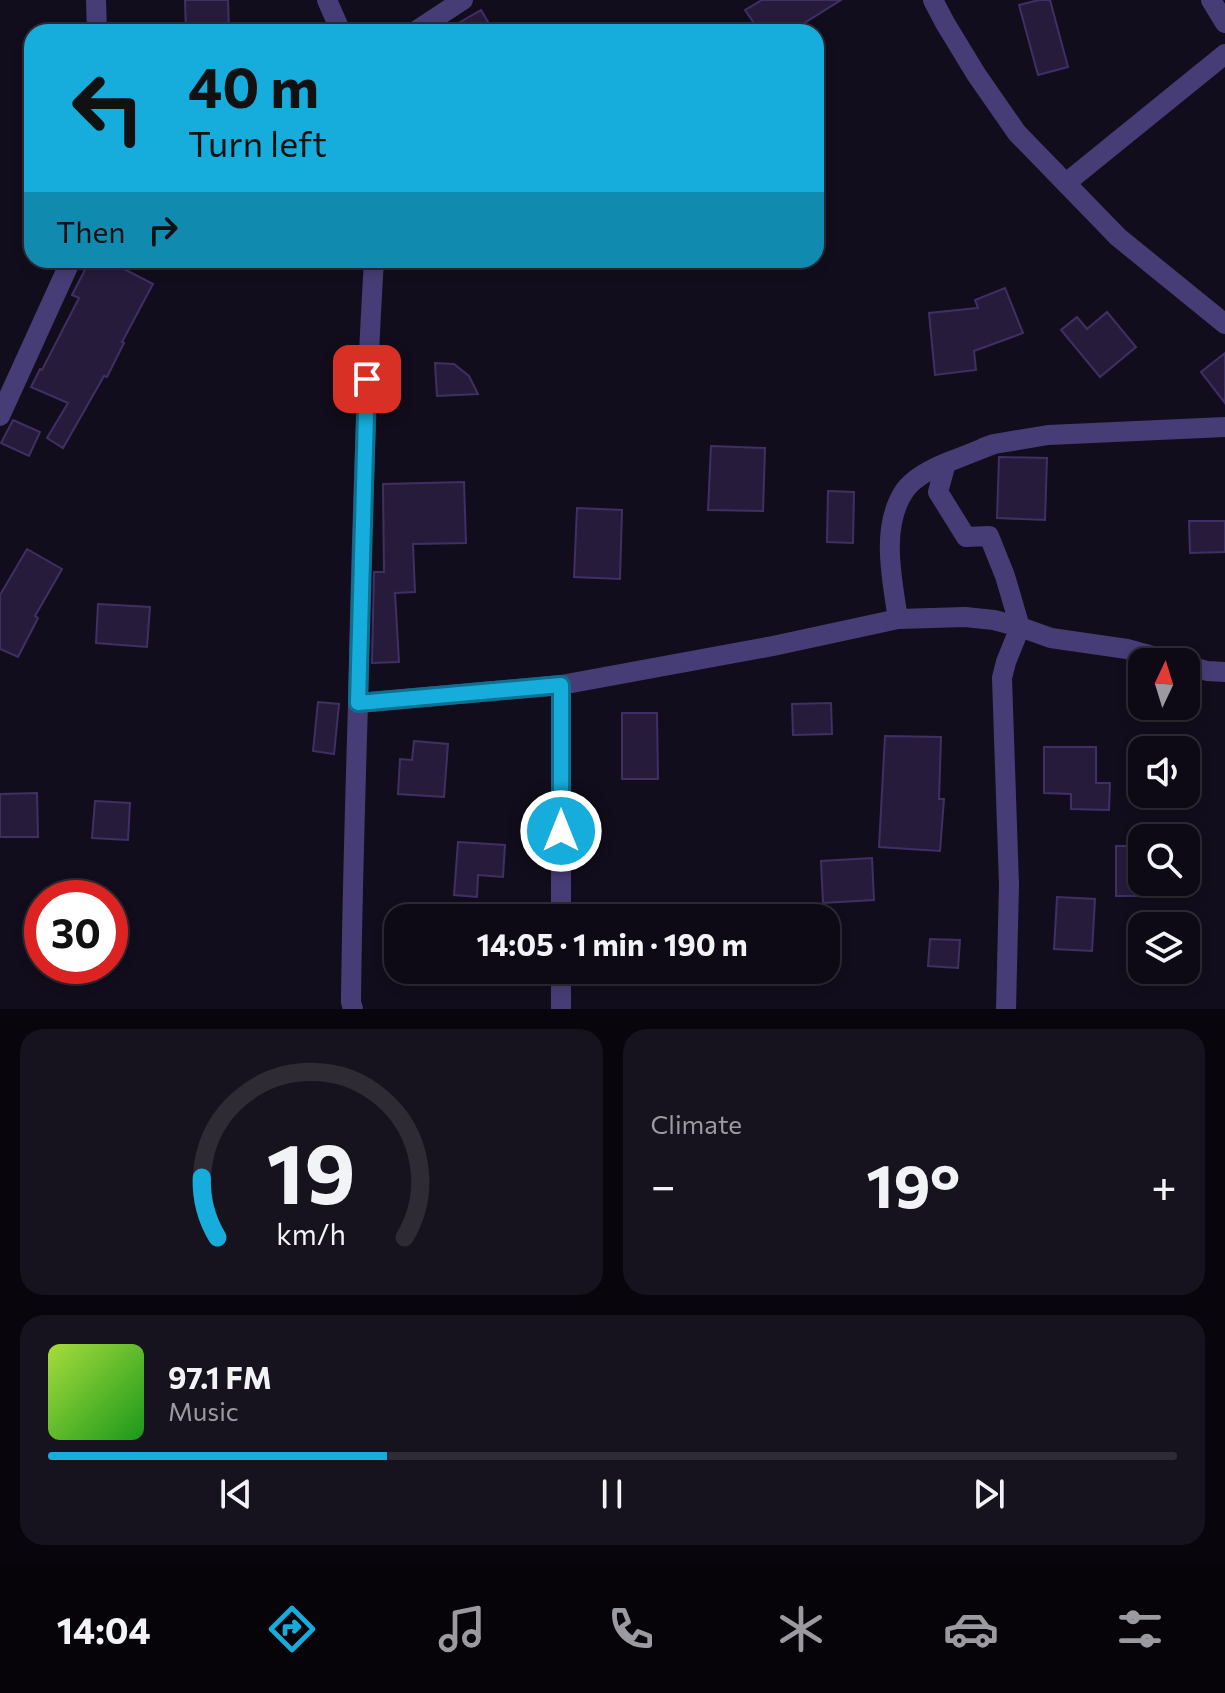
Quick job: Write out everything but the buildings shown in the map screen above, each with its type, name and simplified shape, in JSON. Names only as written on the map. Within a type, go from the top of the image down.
[{"type":"street","points":[[96,0],[97,24]]},
{"type":"street","points":[[327,0],[338,24]]},
{"type":"street","points":[[426,24],[463,0]]},
{"type":"street","points":[[933,0],[976,74],[1017,133],[1118,237],[1225,324]]},
{"type":"street","points":[[1211,0],[1225,23]]},
{"type":"street","points":[[1066,183],[1225,54]]},
{"type":"street","points":[[0,416],[67,268]]},
{"type":"street","points":[[353,1009],[352,889],[367,379],[374,268]]},
{"type":"street","points":[[1006,1009],[1009,885],[1002,678],[1020,627],[989,536],[966,537],[938,492],[946,463],[994,444],[1048,435],[1225,427]]},
{"type":"street","points":[[898,619],[891,575],[891,537],[896,508],[907,487],[934,468],[994,444]]},
{"type":"street","points":[[358,703],[561,685],[773,646],[898,619],[965,617],[994,620],[1051,638],[1128,649]]},
{"type":"street","points":[[1200,669],[1225,672]]},
{"type":"street","points":[[561,685],[561,904]]},
{"type":"street","points":[[561,984],[561,1009]]},
{"type":"route","points":[[367,379],[358,703],[561,685],[561,831]]}]
